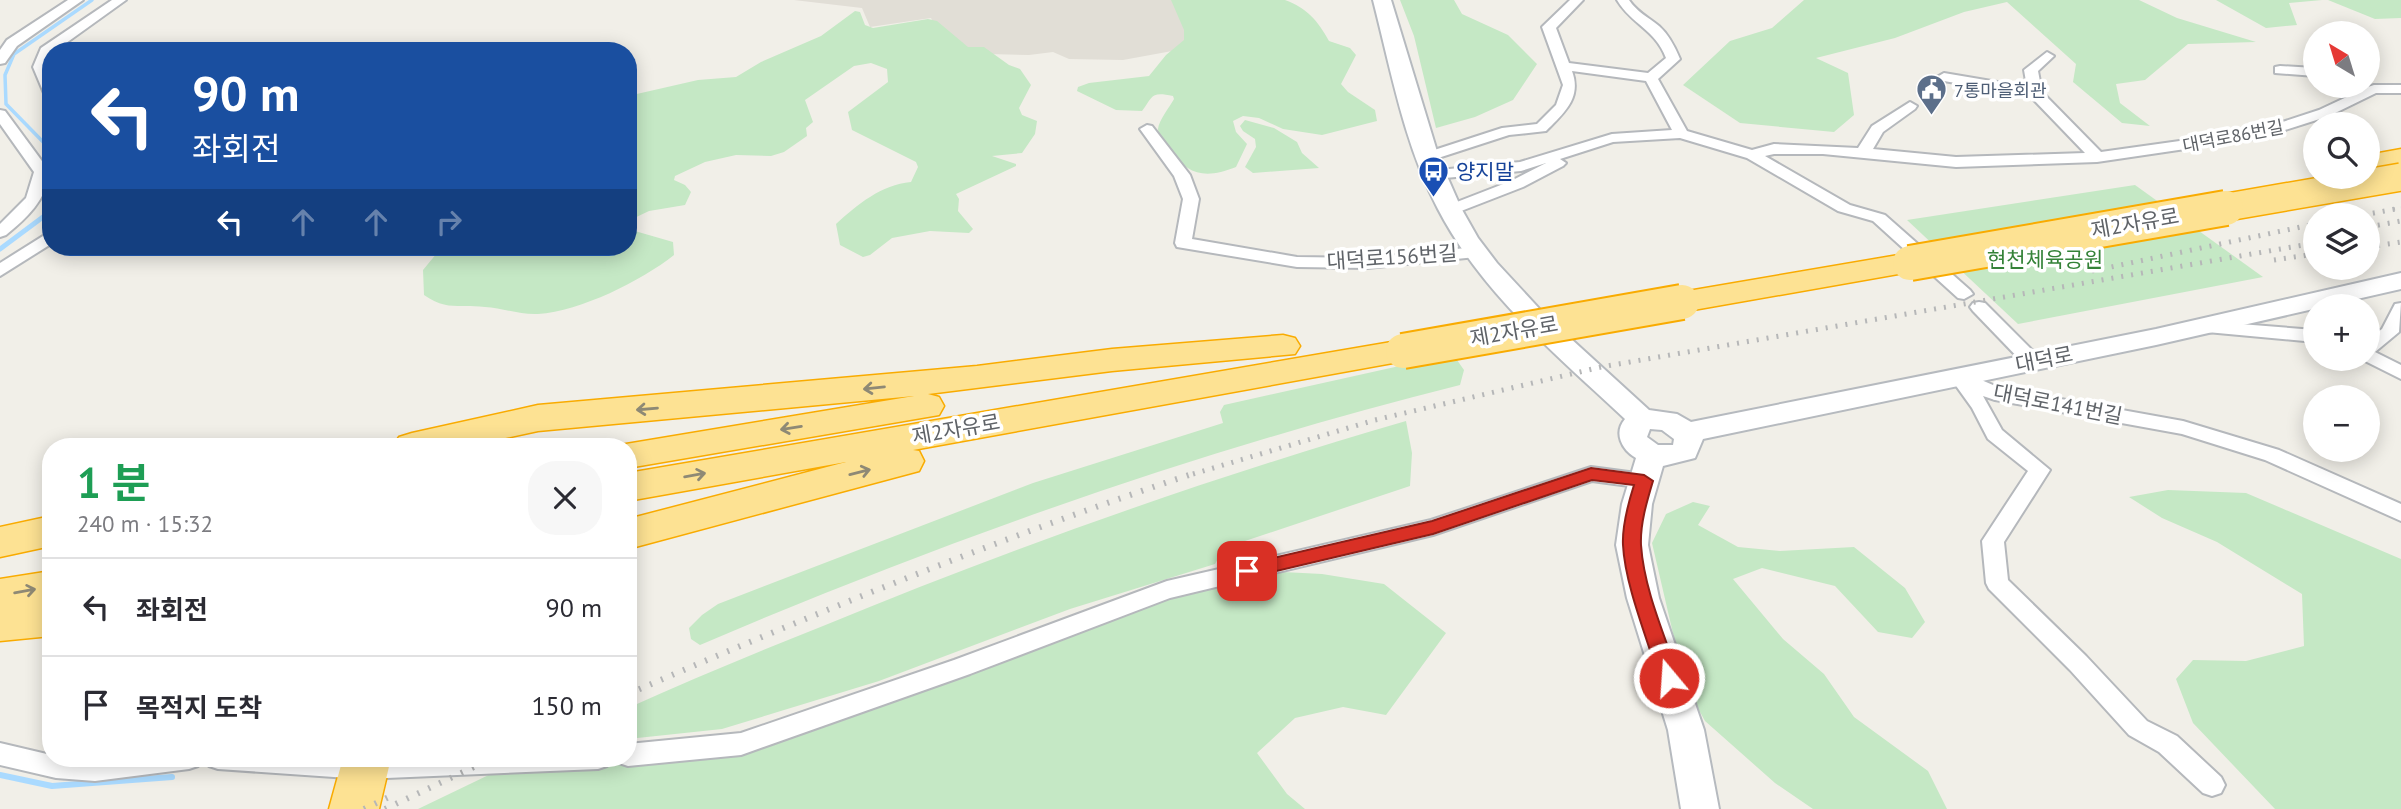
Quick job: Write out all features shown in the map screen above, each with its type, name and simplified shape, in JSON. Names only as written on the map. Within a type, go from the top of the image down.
[{"type":"highway","points":[[2380,162],[2401,158]]},
{"type":"highway","name":"제2자유로","points":[[1900,253],[2303,175]]},
{"type":"highway","name":"제2자유로","points":[[637,454],[1283,346],[1396,340],[1900,253],[2401,177]]},
{"type":"highway","name":"제2자유로","points":[[637,485],[1338,362],[1396,340]]},
{"type":"highway","points":[[498,436],[538,418],[977,378],[1112,360],[1283,346]]},
{"type":"highway","points":[[637,532],[856,473],[987,442],[1181,405],[1338,362]]},
{"type":"highway","points":[[0,542],[42,533]]},
{"type":"highway","points":[[0,563],[42,556]]},
{"type":"highway","points":[[0,596],[42,589]]},
{"type":"highway","points":[[0,624],[42,621]]},
{"type":"street","points":[[0,60],[12,43],[77,0]]},
{"type":"street","points":[[59,42],[120,0]]},
{"type":"street","name":"대덕로156번길","points":[[1382,0],[1431,165],[1450,210],[1476,252],[1508,294],[1643,420]]},
{"type":"street","points":[[1431,165],[1507,131],[1541,128],[1563,106],[1570,85],[1549,27],[1577,0]]},
{"type":"street","points":[[1563,66],[1651,78],[1673,59],[1667,39],[1651,23],[1628,10],[1623,0]]},
{"type":"street","points":[[2047,56],[2031,71],[2035,93],[2097,157]]},
{"type":"street","points":[[2280,70],[2303,71]]},
{"type":"street","points":[[1944,77],[2035,93]]},
{"type":"street","points":[[1651,78],[1681,135]]},
{"type":"street","name":"대덕로86번길","points":[[2380,89],[2401,89]]},
{"type":"street","name":"대덕로86번길","points":[[1431,165],[1521,166],[1612,138],[1681,135],[1752,155],[1774,149],[1823,149],[1956,162],[2097,157],[2260,134],[2324,113],[2356,98]]},
{"type":"street","points":[[1863,153],[1877,130],[1910,106]]},
{"type":"street","points":[[0,114],[42,172],[42,182],[25,211],[0,232]]},
{"type":"street","name":"대덕로156번길","points":[[1147,128],[1182,175],[1191,199],[1183,243],[1297,262],[1367,263],[1476,252]]},
{"type":"street","name":"대덕로86번길","points":[[1450,210],[1557,166],[1563,153]]},
{"type":"street","points":[[1752,155],[1844,208],[1879,218],[1964,294]]},
{"type":"street","points":[[0,271],[42,242]]},
{"type":"street","name":"대덕로","points":[[1686,433],[2395,287]]},
{"type":"street","points":[[1979,307],[2032,361]]},
{"type":"street","points":[[2380,339],[2390,332],[2401,308]]},
{"type":"street","points":[[2197,327],[2303,335]]},
{"type":"street","points":[[2380,362],[2401,373]]},
{"type":"street","name":"대덕로141번길","points":[[1958,376],[1994,394],[2183,428],[2272,455],[2401,513]]},
{"type":"street","name":"대덕로141번길","points":[[1958,376],[1980,406],[1995,434],[2040,470],[1993,541],[1997,583],[2078,663],[2138,728],[2168,744],[2211,785]]},
{"type":"street","points":[[637,754],[741,744],[962,667],[1167,590],[1433,527],[1591,474],[1648,467],[1679,454],[1689,445],[1686,433],[1666,420],[1643,420],[1633,428],[1633,439],[1648,467],[1637,504],[1632,545],[1643,598],[1686,730],[1700,809]]},
{"type":"street","points":[[0,754],[42,764]]},
{"type":"street","points":[[56,767],[95,770],[118,767]]},
{"type":"street","points":[[282,767],[361,778],[491,767]]},
{"type":"shaded area","points":[[794,0],[1174,0],[1194,47],[1123,60],[1069,59],[1053,52],[1029,55],[948,53],[931,18],[870,27],[862,8]]},
{"type":"green space","points":[[1171,0],[1285,0],[1300,7],[1316,21],[1329,41],[1350,48],[1356,55],[1341,84],[1348,92],[1375,110],[1377,121],[1322,135],[1283,129],[1259,118],[1243,116],[1233,121],[1236,132],[1247,144],[1236,167],[1207,174],[1191,170],[1176,158],[1158,132],[1173,96],[1153,96],[1142,111],[1116,110],[1077,91],[1078,87],[1089,83],[1149,76],[1166,55],[1184,40],[1184,30]]},
{"type":"green space","points":[[1400,0],[1454,0],[1462,14],[1508,35],[1537,64],[1513,100],[1475,117],[1436,128],[1414,36]]},
{"type":"green space","points":[[1804,0],[2139,0],[2177,18],[2256,42],[2188,44],[2145,80],[2116,84],[2120,103],[2150,126],[2122,123],[2073,82],[2076,64],[2007,2],[1964,12],[1895,38],[1816,58],[1848,73],[1854,115],[1834,132],[1740,123],[1683,85],[1730,41],[1772,28]]},
{"type":"green space","points":[[2216,0],[2322,0],[2289,3],[2297,25],[2266,28]]},
{"type":"green space","points":[[2328,0],[2401,0],[2401,18],[2375,19]]},
{"type":"green space","points":[[855,11],[860,12],[865,25],[873,28],[928,19],[937,21],[968,47],[984,47],[1009,65],[1020,69],[1031,85],[1019,108],[1022,115],[1037,121],[1035,134],[1022,153],[992,156],[1016,166],[956,194],[959,199],[958,211],[973,229],[969,233],[930,231],[892,238],[870,255],[863,257],[840,245],[836,224],[880,191],[911,182],[918,167],[916,162],[852,130],[848,112],[888,82],[887,69],[871,63],[854,66],[805,100],[813,122],[806,128],[807,136],[784,152],[771,156],[736,155],[705,162],[675,176],[674,180],[685,185],[691,192],[685,205],[649,211],[637,217],[637,94],[698,80],[736,77],[761,62],[821,36]]},
{"type":"green space","points":[[1245,120],[1274,128],[1297,142],[1302,153],[1319,168],[1253,173],[1245,167],[1256,147],[1255,139],[1240,126]]},
{"type":"green space","name":"현천체육공원","points":[[2135,185],[2263,277],[2018,324],[1907,220]]},
{"type":"green space","points":[[637,232],[673,242],[674,255],[645,275],[591,301],[555,312],[538,314],[439,303],[424,295],[423,270],[435,256],[637,256]]},
{"type":"green space","points":[[1449,355],[1457,360],[1464,370],[1460,385],[1266,438],[1170,468],[886,569],[700,645],[691,639],[689,628],[718,604],[1033,483],[1223,423],[1220,412],[1224,405]]},
{"type":"green space","points":[[1406,421],[1412,453],[1410,486],[1224,548],[1215,564],[1070,609],[879,681],[722,729],[637,738],[637,704],[700,676],[967,569],[1184,491]]},
{"type":"green space","points":[[2168,490],[2246,493],[2401,559],[2401,809],[2275,809],[2193,723],[2176,679],[2193,660],[2246,661],[2304,646],[2302,594],[2217,542],[2162,518],[2129,497]]},
{"type":"green space","points":[[1693,502],[1710,506],[1698,525],[1738,547],[1780,551],[1854,547],[1905,588],[1925,622],[1912,638],[1878,632],[1835,586],[1762,568],[1733,579],[1783,639],[1824,674],[1854,717],[1928,771],[1947,809],[1813,809],[1775,783],[1705,721],[1685,685],[1652,543],[1666,514]]},
{"type":"green space","points":[[1283,572],[1322,574],[1384,584],[1446,633],[1386,715],[1343,707],[1295,718],[1257,753],[1287,794],[1305,809],[418,809],[505,767],[637,767],[637,756],[837,716],[1051,644],[1177,595]]},
{"type":"waterway","points":[[42,141],[6,104],[5,75],[14,54],[92,0]]},
{"type":"waterway","points":[[0,249],[42,218]]},
{"type":"waterway","points":[[0,775],[52,786],[172,777]]},
{"type":"railway","points":[[2380,212],[2401,208],[2394,209]]},
{"type":"railway","points":[[2380,225],[2401,221]]},
{"type":"railway","points":[[2092,271],[2303,227]]},
{"type":"railway","points":[[2380,245],[2401,242]]},
{"type":"railway","points":[[1193,474],[1375,420],[1601,367],[2303,245]]},
{"type":"railway","points":[[2274,260],[2303,256]]},
{"type":"railway","points":[[637,690],[910,577],[1053,522],[1198,472]]},
{"type":"railway","points":[[385,809],[474,767]]},
{"type":"railway","points":[[364,809],[395,794]]},
{"type":"place","name":"7통마을회관","points":[[1931,117]]},
{"type":"place","name":"양지말","points":[[1433,198]]},
{"type":"route","points":[[1247,571],[1433,527],[1591,474],[1644,481],[1637,504],[1632,545],[1643,598],[1669,678]]}]
